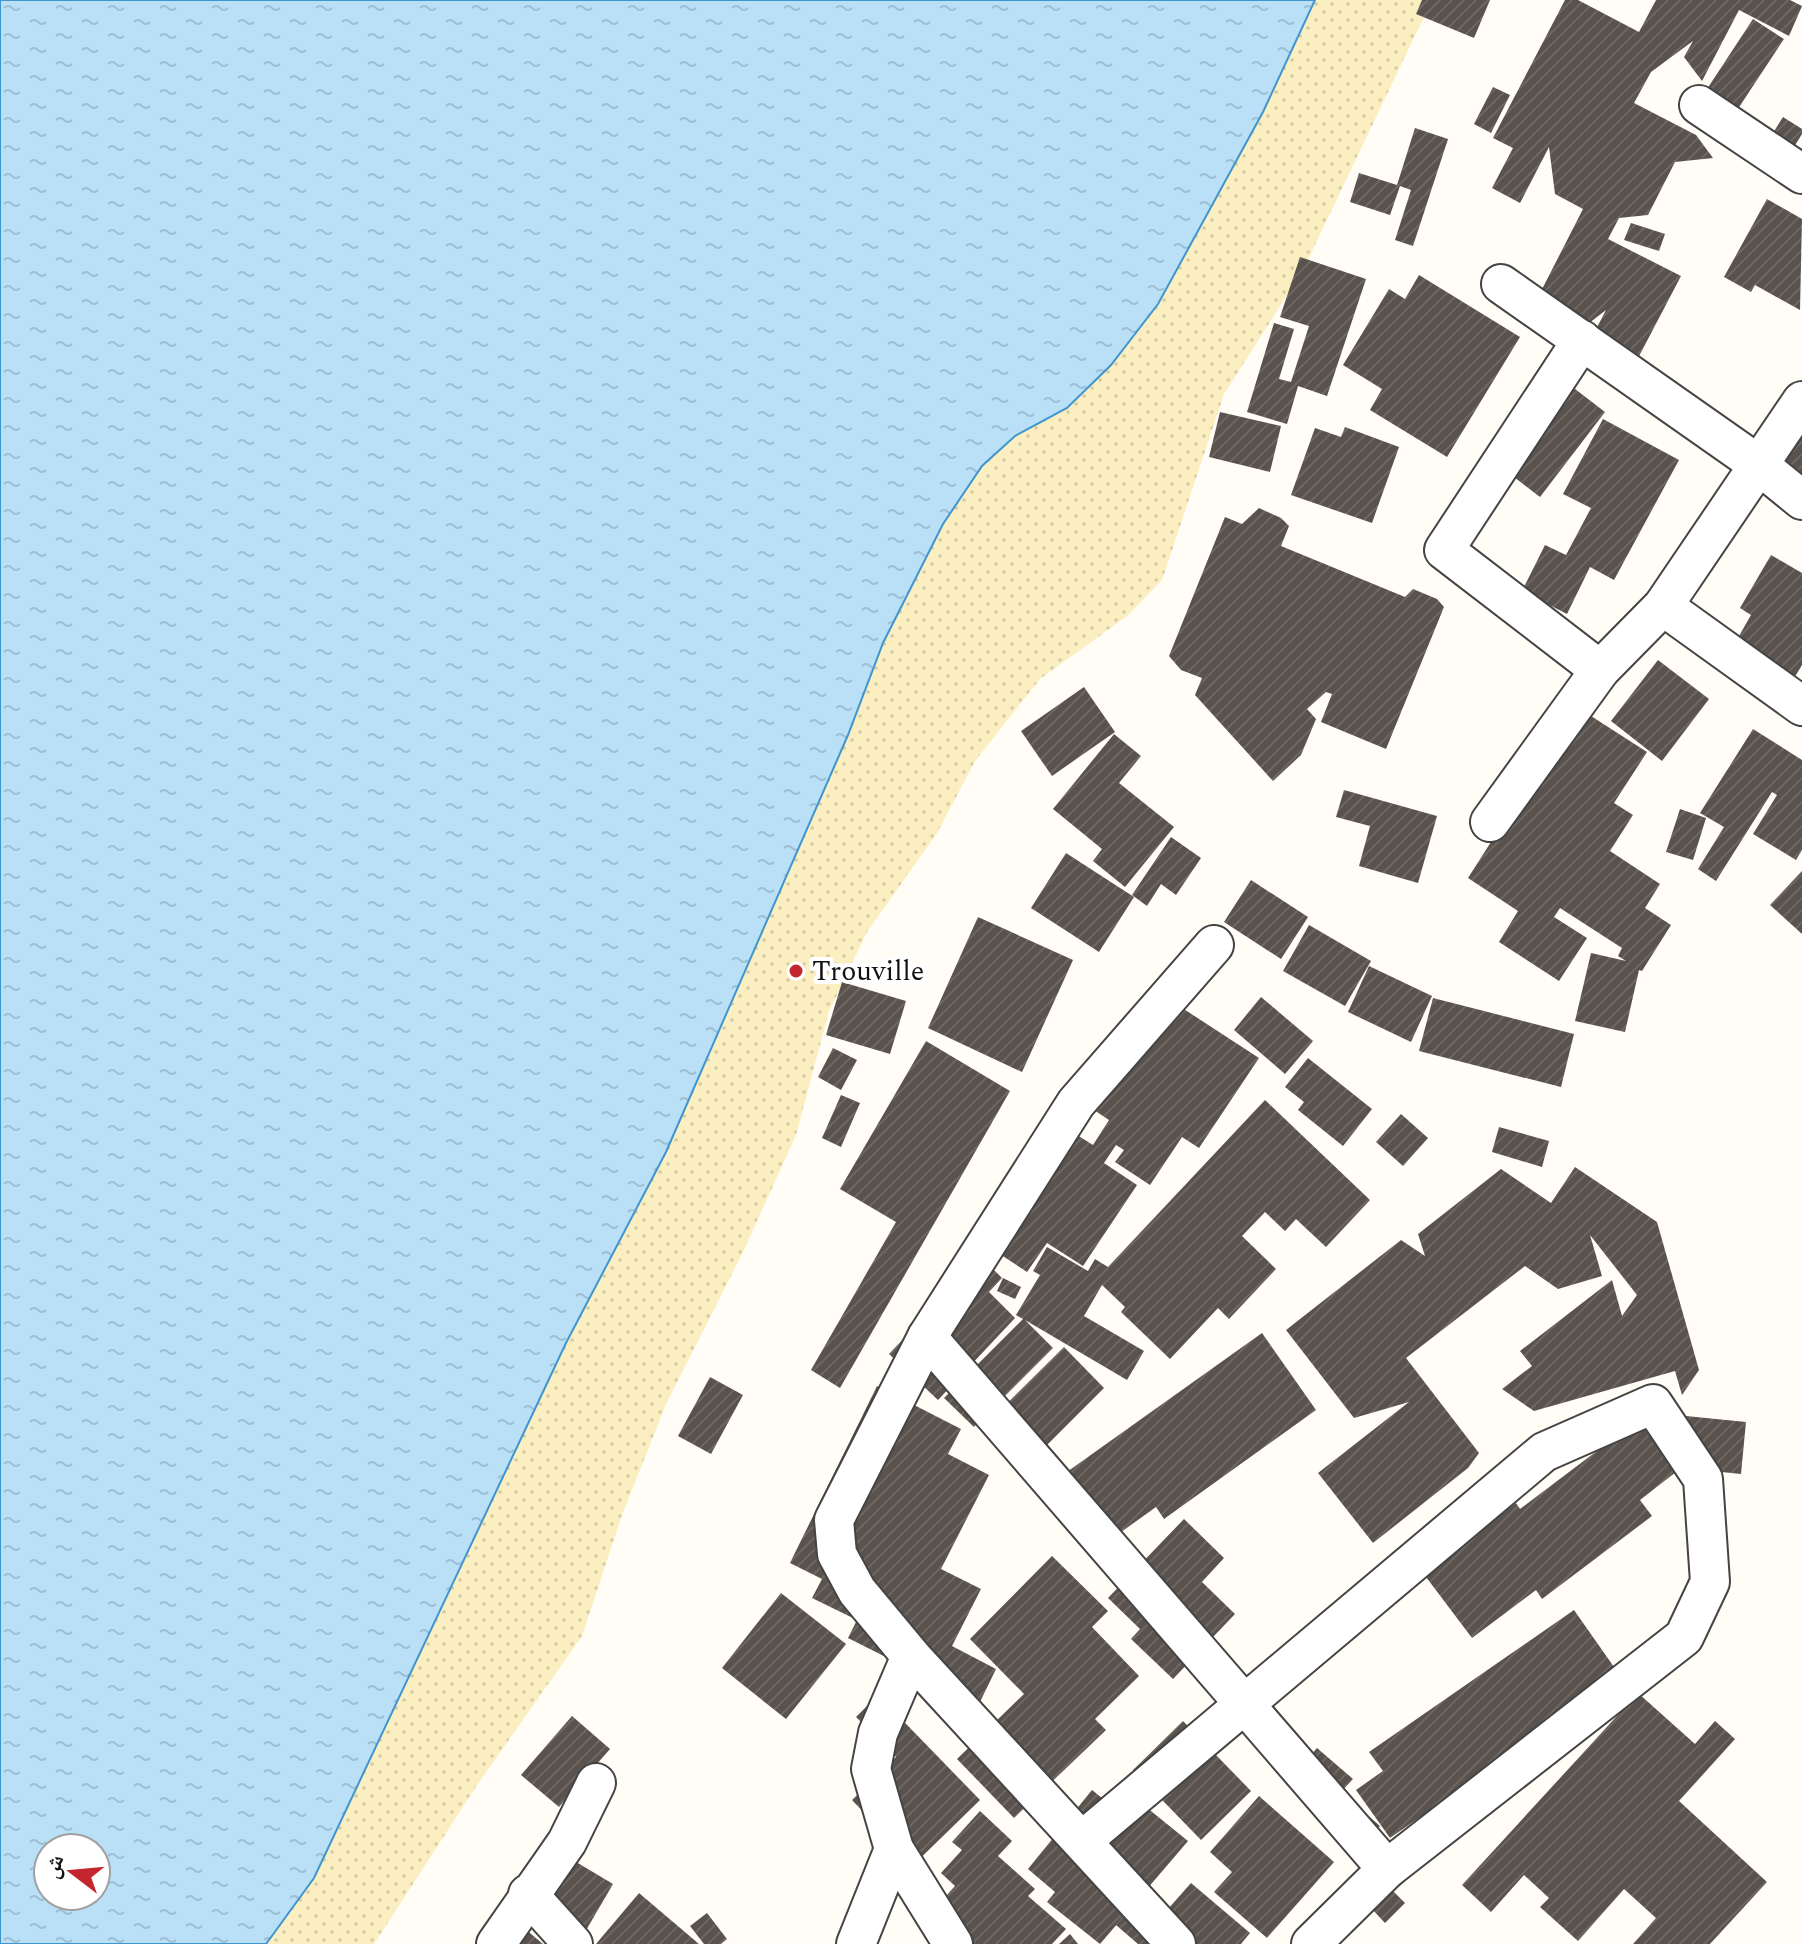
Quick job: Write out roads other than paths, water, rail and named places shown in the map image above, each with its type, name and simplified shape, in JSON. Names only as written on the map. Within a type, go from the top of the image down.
[{"type":"street","points":[[1699,105],[1802,174]]},
{"type":"street","points":[[1501,284],[1759,465],[1802,500]]},
{"type":"street","points":[[1582,340],[1444,550],[1600,670]]},
{"type":"street","points":[[1490,822],[1600,670],[1663,606],[1802,401]]},
{"type":"street","points":[[1663,606],[1802,706]]},
{"type":"street","points":[[1176,1944],[911,1656],[857,1591],[837,1554],[834,1520],[927,1337],[1076,1103],[1214,945]]},
{"type":"street","points":[[927,1337],[1387,1869]]},
{"type":"street","points":[[1083,1840],[1544,1452],[1653,1404],[1703,1479],[1710,1582],[1684,1637],[1387,1869],[1311,1944]]},
{"type":"street","points":[[911,1656],[878,1733],[871,1769],[894,1849],[953,1944]]},
{"type":"street","points":[[496,1944],[567,1842],[596,1783]]},
{"type":"street","points":[[856,1944],[894,1849]]},
{"type":"street","points":[[528,1894],[573,1944]]},
{"type":"water","points":[[0,0],[1315,0],[1263,112],[1158,304],[1111,365],[1067,408],[1015,436],[982,466],[943,524],[883,643],[848,735],[666,1152],[566,1343],[314,1878],[266,1944],[0,1944]]},
{"type":"place","name":"Trouville","points":[[796,971]]}]
